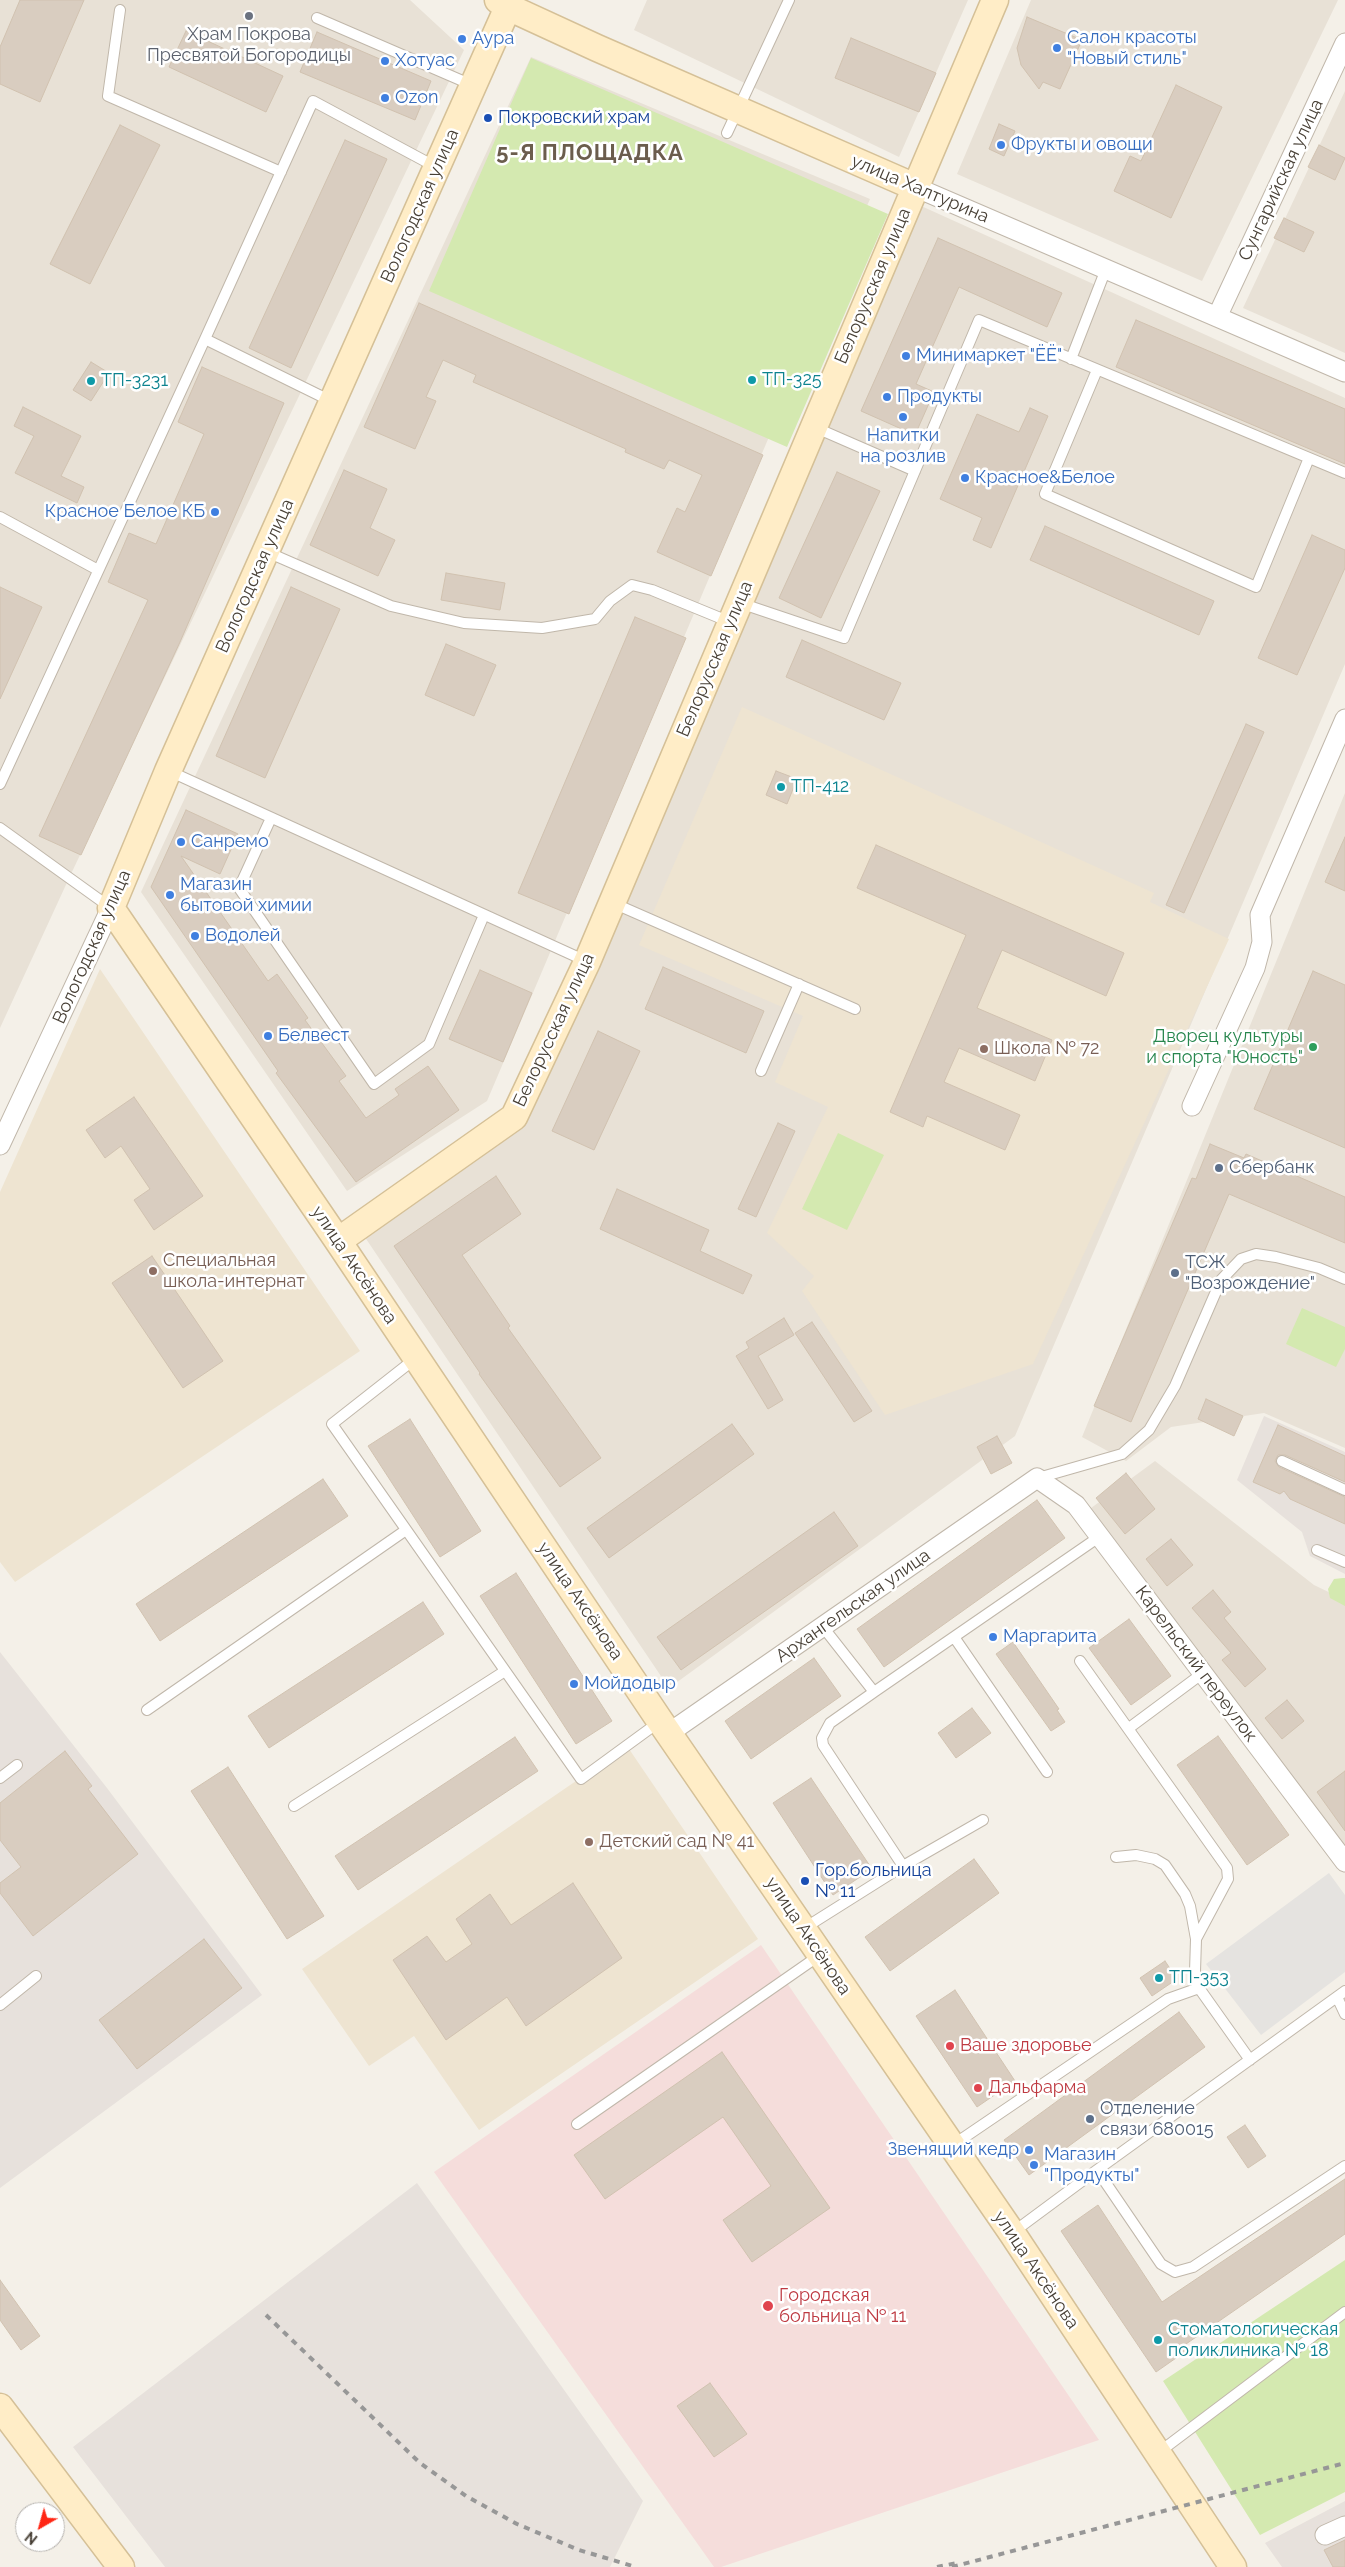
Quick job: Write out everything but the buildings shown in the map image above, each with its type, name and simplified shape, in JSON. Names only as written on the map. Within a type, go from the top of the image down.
[{"type":"street","name":"Белорусская улица","points":[[338,1241],[514,1117],[587,962],[914,187],[995,0]]},
{"type":"street","name":"улица Халтурина","points":[[503,4],[732,122],[914,187],[1345,372]]},
{"type":"street","name":"Вологодская улица","points":[[0,1145],[111,908],[168,771],[473,86],[503,4]]},
{"type":"street","name":"Сунгарийская улица","points":[[1217,317],[1345,43]]},
{"type":"street","points":[[1192,1106],[1255,968],[1262,942],[1260,915],[1345,719]]},
{"type":"street","name":"улица Аксёнова","points":[[111,908],[338,1241],[664,1727],[1012,2233],[1233,2567]]},
{"type":"street","name":"Карельский переулок","points":[[1037,1478],[1076,1505],[1345,1862]]},
{"type":"street","name":"Архангельская улица","points":[[664,1727],[823,1627],[1037,1478]]},
{"type":"street","points":[[0,2407],[121,2567]]},
{"type":"street","points":[[1324,2536],[1345,2526]]},
{"type":"lane","points":[[732,122],[789,0]]},
{"type":"lane","points":[[120,10],[108,96],[281,172]]},
{"type":"lane","points":[[316,18],[473,86]]},
{"type":"lane","points":[[0,784],[313,101],[437,167]]},
{"type":"lane","points":[[1071,359],[1106,269]]},
{"type":"lane","points":[[266,552],[391,606],[464,623],[542,628],[595,619],[610,600],[632,585],[844,638],[980,320],[1345,472]]},
{"type":"lane","points":[[205,339],[333,402]]},
{"type":"lane","points":[[1097,370],[1045,494],[1256,587],[1309,458]]},
{"type":"lane","points":[[813,427],[915,471]]},
{"type":"lane","points":[[0,517],[98,570]]},
{"type":"lane","points":[[168,771],[587,962]]},
{"type":"lane","points":[[271,818],[238,888],[374,1084],[429,1044],[484,915]]},
{"type":"lane","points":[[0,828],[111,908]]},
{"type":"lane","points":[[612,903],[854,1008]]},
{"type":"lane","points":[[761,1071],[799,984]]},
{"type":"lane","points":[[1037,1478],[1122,1454],[1149,1430],[1175,1386],[1221,1280],[1241,1259],[1256,1254],[1276,1256],[1320,1268],[1345,1278]]},
{"type":"lane","points":[[416,1357],[332,1424],[581,1779],[664,1727]]},
{"type":"lane","points":[[1282,1461],[1345,1490]]},
{"type":"lane","points":[[147,1710],[406,1530]]},
{"type":"lane","points":[[903,1866],[823,1745],[822,1738],[830,1723],[1099,1537]]},
{"type":"lane","points":[[1317,1550],[1345,1562]]},
{"type":"lane","points":[[823,1627],[874,1692]]},
{"type":"lane","points":[[954,1637],[1047,1772]]},
{"type":"lane","points":[[1080,1661],[1227,1868],[1228,1880],[1196,1939]]},
{"type":"lane","points":[[294,1806],[504,1671]]},
{"type":"lane","points":[[1129,1728],[1203,1674]]},
{"type":"lane","points":[[0,1778],[17,1766]]},
{"type":"lane","points":[[803,1929],[903,1866],[983,1820]]},
{"type":"lane","points":[[1116,1857],[1136,1855],[1155,1859],[1165,1865],[1185,1894],[1190,1906],[1196,1939],[1195,1972],[1199,1988],[1250,2060]]},
{"type":"lane","points":[[577,2124],[821,1955]]},
{"type":"lane","points":[[0,2005],[36,1976]]},
{"type":"lane","points":[[952,2146],[1168,1999],[1199,1988]]},
{"type":"lane","points":[[1012,2233],[1341,1994],[1345,2014]]},
{"type":"lane","points":[[1097,2170],[1161,2264],[1176,2272],[1193,2267],[1345,2166]]},
{"type":"lane","points":[[1158,2454],[1345,2312]]},
{"type":"shaded area","points":[[0,0],[410,0],[464,50],[70,876],[0,1028]]},
{"type":"shaded area","points":[[647,0],[968,0],[899,157],[634,30]]},
{"type":"shaded area","points":[[1031,0],[1338,0],[1202,281],[957,174]]},
{"type":"shaded area","points":[[531,57],[870,199],[487,1101],[347,1191],[141,892]]},
{"type":"shaded area","points":[[1345,91],[1345,353],[1243,308]]},
{"type":"shaded area","points":[[919,205],[1345,398],[1345,664],[1015,1436],[669,1688],[356,1224],[512,1123]]},
{"type":"shaded area","name":"Школа № 72","points":[[742,707],[1154,893],[1150,902],[1229,939],[1033,1364],[885,1415],[802,1291],[814,1276],[767,1233],[828,1107],[775,1082],[803,1016],[639,945]]},
{"type":"shaded area","points":[[1345,793],[1345,1448],[1264,1413],[1171,1427],[1126,1461],[1082,1437]]},
{"type":"shaded area","name":"Специальная школа-интернат","points":[[100,969],[360,1351],[15,1582],[0,1562],[0,1192]]},
{"type":"shaded area","points":[[1264,1416],[1345,1452],[1345,1574],[1310,1556],[1302,1532],[1237,1480]]},
{"type":"shaded area","points":[[1155,1461],[1314,1585],[1345,1600],[1345,1854],[1087,1511]]},
{"type":"shaded area","points":[[0,1652],[107,1788],[262,1995],[0,2188]]},
{"type":"shaded area","name":"Детский сад № 41","points":[[627,1746],[758,1939],[479,2130],[414,2036],[369,2066],[302,1969]]},
{"type":"shaded area","points":[[1329,1873],[1345,1895],[1345,1972],[1261,2035],[1206,1964]]},
{"type":"shaded area","name":"Городская больница № 11","points":[[761,1945],[1099,2440],[721,2567],[714,2567],[434,2172]]},
{"type":"shaded area","points":[[417,2183],[643,2501],[610,2567],[165,2567],[73,2447]]},
{"type":"shaded area","points":[[1345,2501],[1345,2567],[1282,2567],[1265,2543]]},
{"type":"green space","points":[[531,58],[888,214],[787,447],[429,291]]},
{"type":"green space","points":[[838,1133],[884,1155],[847,1230],[802,1209]]},
{"type":"green space","points":[[1302,1308],[1345,1327],[1345,1349],[1336,1367],[1286,1344]]},
{"type":"green space","points":[[1345,1578],[1345,1606],[1330,1598],[1328,1589],[1334,1579]]},
{"type":"green space","points":[[1345,2260],[1345,2492],[1260,2535],[1163,2381]]},
{"type":"railway","points":[[266,2315],[420,2463],[466,2496],[517,2524],[579,2550],[636,2567]]},
{"type":"railway","points":[[952,2567],[1345,2463]]},
{"type":"railway","points":[[937,2567],[957,2563]]},
{"type":"place","name":"Храм Покрова Пресвятой Богородицы","points":[[249,16]]},
{"type":"place","name":"Аура","points":[[462,39]]},
{"type":"place","name":"Салон красоты \"Новый стиль\"","points":[[1057,48]]},
{"type":"place","name":"Хотуас","points":[[385,61]]},
{"type":"place","name":"Ozon","points":[[385,98]]},
{"type":"place","name":"Покровский храм","points":[[488,118]]},
{"type":"place","name":"Фрукты и овощи","points":[[1001,145]]},
{"type":"place","name":"Минимаркет \"ЁЁ\"","points":[[906,356]]},
{"type":"place","name":"ТП-325","points":[[752,380]]},
{"type":"place","name":"ТП-3231","points":[[91,381]]},
{"type":"place","name":"Продукты","points":[[887,397]]},
{"type":"place","name":"Напитки на розлив","points":[[903,417]]},
{"type":"place","name":"Красное&Белое","points":[[965,478]]},
{"type":"place","name":"Красное Белое КБ","points":[[215,512]]},
{"type":"place","name":"ТП-412","points":[[781,787]]},
{"type":"place","name":"Санремо","points":[[181,842]]},
{"type":"place","name":"Магазин бытовой химии","points":[[170,895]]},
{"type":"place","name":"Водолей","points":[[195,936]]},
{"type":"place","name":"Белвест","points":[[268,1036]]},
{"type":"place","name":"Дворец культуры и спорта \"Юность\"","points":[[1313,1047]]},
{"type":"place","name":"Школа № 72","points":[[984,1049]]},
{"type":"place","name":"Сбербанк","points":[[1219,1168]]},
{"type":"place","name":"Специальная школа-интернат","points":[[153,1271]]},
{"type":"place","name":"ТСЖ \"Возрождение\"","points":[[1175,1273]]},
{"type":"place","name":"Маргарита","points":[[993,1637]]},
{"type":"place","name":"Мойдодыр","points":[[574,1684]]},
{"type":"place","name":"Детский сад № 41","points":[[589,1842]]},
{"type":"place","name":"Гор.больница № 11","points":[[805,1881]]},
{"type":"place","name":"ТП-353","points":[[1159,1978]]},
{"type":"place","name":"Ваше здоровье","points":[[950,2046]]},
{"type":"place","name":"Дальфарма","points":[[978,2088]]},
{"type":"place","name":"Отделение связи 680015","points":[[1090,2119]]},
{"type":"place","name":"Звенящий кедр","points":[[1029,2150]]},
{"type":"place","name":"Магазин \"Продукты\"","points":[[1034,2165]]},
{"type":"place","name":"Городская больница № 11","points":[[768,2306]]},
{"type":"place","name":"Стоматологическая поликлиника № 18","points":[[1158,2340]]},
{"type":"district","name":"5-Я ПЛОЩАДКА","points":[[590,153]]}]
